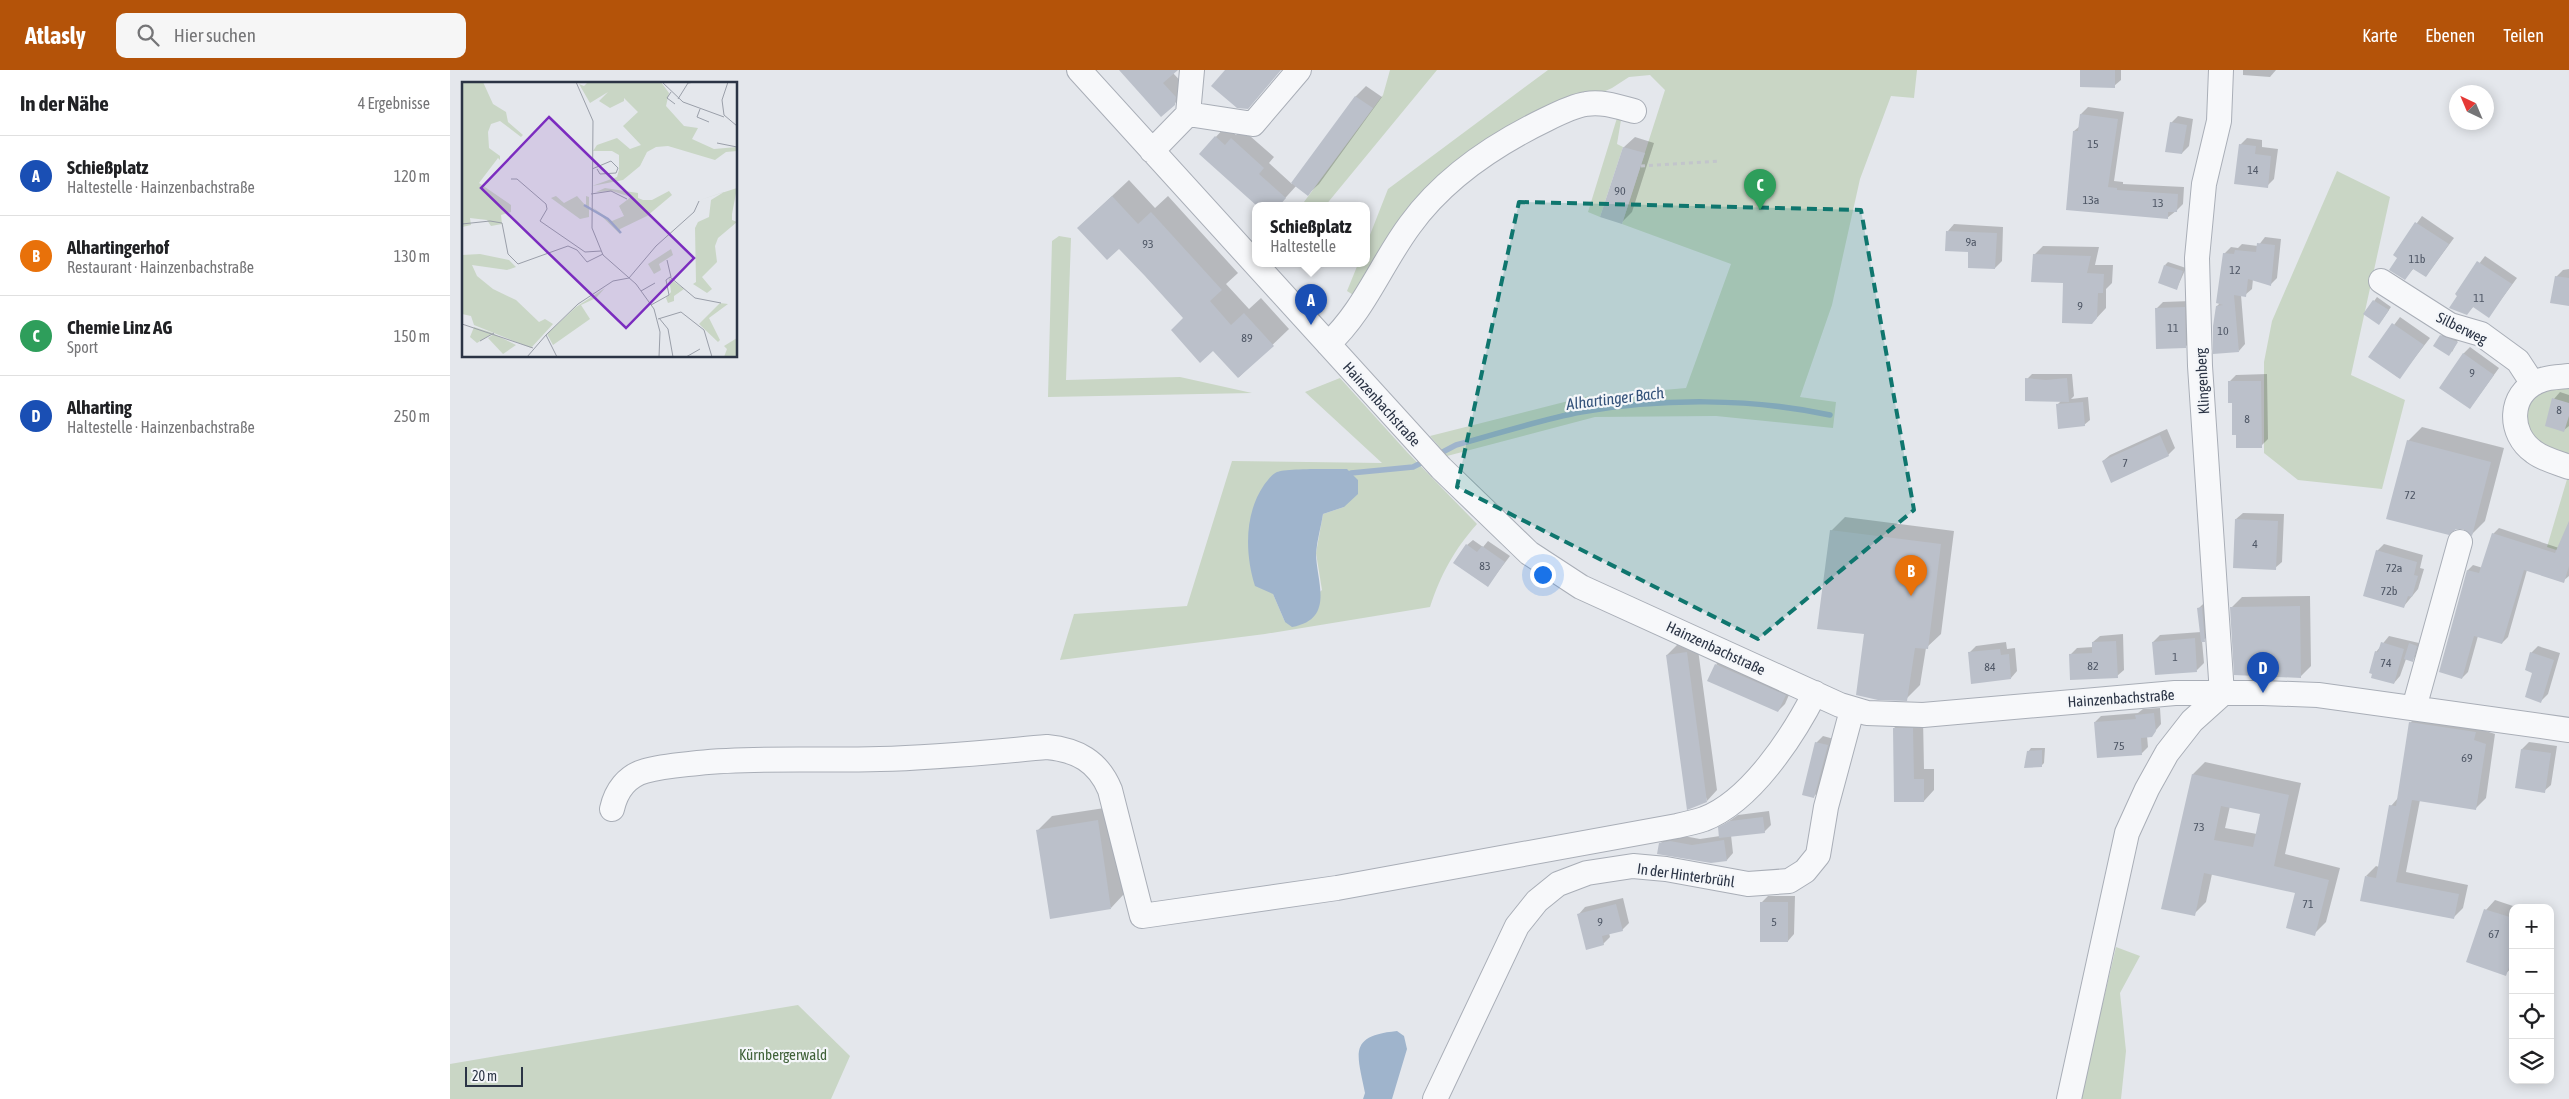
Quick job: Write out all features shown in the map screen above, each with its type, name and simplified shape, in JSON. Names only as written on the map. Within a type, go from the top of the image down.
[{"type":"street","name":"Hainzenbachstraße","points":[[1079,70],[1252,261]]},
{"type":"street","points":[[1152,151],[1188,114],[1192,70]]},
{"type":"street","points":[[1188,114],[1253,124],[1299,70]]},
{"type":"street","name":"Klingenberg","points":[[2222,70],[2219,121],[2204,184],[2197,258],[2200,366],[2222,694]]},
{"type":"street","points":[[1328,344],[1340,333],[1362,302],[1422,208],[1459,173],[1527,128],[1577,107],[1586,104],[1609,104],[1634,111]]},
{"type":"street","name":"Hainzenbachstraße","points":[[1258,267],[1440,468],[1510,537],[1552,570],[1581,587],[1852,710],[1891,715],[1923,715],[2175,693],[2318,696],[2569,730]]},
{"type":"street","name":"Silberweg","points":[[2381,282],[2450,325],[2481,334],[2518,361],[2533,384]]},
{"type":"street","points":[[2569,376],[2539,380],[2533,384],[2526,389],[2517,402],[2513,414],[2516,429],[2524,444],[2535,453],[2569,467]]},
{"type":"street","points":[[2414,708],[2460,542]]},
{"type":"street","points":[[612,809],[620,788],[631,778],[643,771],[662,767],[731,760],[879,760],[1047,747],[1061,748],[1078,753],[1104,775],[1110,790],[1142,916],[1337,888],[1677,826],[1705,818],[1731,803],[1768,767],[1797,728],[1815,693]]},
{"type":"street","points":[[2069,1099],[2127,834],[2147,789],[2167,753],[2192,721],[2222,694]]},
{"type":"street","name":"In der Hinterbrühl","points":[[1435,1099],[1517,926],[1537,901],[1558,884],[1587,872],[1633,866],[1666,869],[1748,884],[1789,881],[1805,871],[1818,855],[1826,807],[1852,710]]},
{"type":"path","points":[[1641,166],[1719,161]]},
{"type":"highlighted area","points":[[1519,202],[1861,210],[1914,510],[1758,639],[1457,487]]},
{"type":"green space","points":[[1390,70],[1437,70],[1328,202],[1304,202],[1383,95]]},
{"type":"green space","points":[[1548,70],[1917,70],[1914,98],[1891,96],[1860,179],[1832,305],[1800,397],[1836,402],[1833,428],[1716,416],[1595,417],[1447,456],[1430,436],[1584,397],[1686,388],[1731,264],[1622,224],[1665,90],[1650,75],[1629,77],[1612,88],[1501,138],[1358,298],[1347,291],[1357,267],[1370,267],[1370,235],[1388,189]]},
{"type":"green space","points":[[1617,118],[1621,120],[1617,144],[1623,147],[1600,217],[1588,212]]},
{"type":"green space","points":[[2337,171],[2390,197],[2351,375],[2405,400],[2382,489],[2298,480],[2264,453],[2264,362],[2272,321]]},
{"type":"green space","points":[[1059,236],[1071,238],[1066,380],[1180,377],[1252,393],[1048,397],[1052,241]]},
{"type":"green space","points":[[1340,378],[1407,452],[1477,524],[1449,563],[1430,607],[1265,634],[1060,660],[1074,614],[1187,606],[1232,461],[1382,463],[1305,392]],"holes":[[[1347,469],[1344,507],[1323,514],[1316,553],[1322,590],[1285,622],[1273,594]]]},
{"type":"green space","points":[[2569,383],[2569,460],[2533,443],[2521,418],[2536,393]]},
{"type":"green space","points":[[2569,477],[2569,554],[2547,547]]},
{"type":"green space","points":[[2116,947],[2140,956],[2120,993],[2126,1051],[2121,1099],[2080,1099]]},
{"type":"green space","name":"Kürnbergerwald","points":[[798,1005],[850,1056],[831,1099],[450,1099],[450,1064]]},
{"type":"water","points":[[1299,469],[1347,469],[1358,480],[1358,494],[1344,507],[1323,514],[1316,553],[1320,587],[1319,607],[1314,616],[1306,623],[1292,627],[1285,622],[1273,594],[1255,586],[1249,561],[1248,534],[1257,496],[1271,476],[1277,472]]},
{"type":"water","points":[[1397,1031],[1404,1036],[1407,1049],[1392,1099],[1363,1099],[1365,1093],[1359,1057],[1363,1042],[1381,1033]]},
{"type":"building","points":[[1119,70],[1178,70],[1163,83],[1176,97],[1175,105],[1161,117]]},
{"type":"building","points":[[1225,70],[1281,70],[1248,109],[1237,108],[1211,86]]},
{"type":"building","points":[[2080,70],[2115,70],[2115,88],[2080,87]]},
{"type":"building","points":[[1355,96],[1373,108],[1308,196],[1291,183]]},
{"type":"building","points":[[2080,114],[2118,119],[2108,187],[2117,188],[2117,190],[2178,194],[2177,212],[2168,212],[2168,219],[2066,210],[2073,131],[2078,131]]},
{"type":"building","points":[[2170,122],[2187,125],[2182,154],[2165,152]]},
{"type":"building","points":[[1215,136],[1225,145],[1231,138],[1264,168],[1259,174],[1286,198],[1282,202],[1253,202],[1199,154]]},
{"type":"building","points":[[2239,144],[2256,146],[2255,154],[2271,156],[2268,188],[2234,184]]},
{"type":"building","points":[[1623,147],[1645,153],[1622,224],[1600,217]]},
{"type":"building","points":[[1112,196],[1138,224],[1151,212],[1222,290],[1210,301],[1231,325],[1244,313],[1274,346],[1238,378],[1213,351],[1200,363],[1171,330],[1183,318],[1145,276],[1119,249],[1107,260],[1077,228]]},
{"type":"building","points":[[2415,222],[2449,244],[2426,277],[2413,269],[2405,280],[2389,270],[2397,258],[2393,255]]},
{"type":"building","points":[[1946,231],[1997,233],[1995,269],[1968,268],[1968,252],[1945,251]]},
{"type":"building","points":[[2257,243],[2275,245],[2271,286],[2248,279],[2246,297],[2234,295],[2239,352],[2213,354],[2213,326],[2216,306],[2223,305],[2216,303],[2223,253],[2234,254],[2235,250],[2256,252]]},
{"type":"building","points":[[2033,254],[2091,256],[2087,273],[2104,274],[2103,293],[2098,293],[2097,318],[2092,324],[2062,323],[2063,283],[2031,282]]},
{"type":"building","points":[[2477,261],[2512,284],[2489,318],[2473,307],[2467,315],[2449,308],[2457,296],[2455,294]]},
{"type":"building","points":[[2164,265],[2183,271],[2177,290],[2158,283]]},
{"type":"building","points":[[2555,276],[2569,278],[2569,306],[2550,303]]},
{"type":"building","points":[[2373,300],[2389,310],[2379,325],[2363,314]]},
{"type":"building","points":[[2185,307],[2186,348],[2156,349],[2155,308]]},
{"type":"building","points":[[2392,323],[2424,345],[2400,379],[2368,357]]},
{"type":"building","points":[[2440,335],[2458,342],[2449,356],[2433,346]]},
{"type":"building","points":[[2463,353],[2494,375],[2470,409],[2439,388]]},
{"type":"building","points":[[2025,378],[2046,380],[2067,378],[2069,402],[2025,401]]},
{"type":"building","points":[[2228,381],[2261,381],[2262,448],[2236,448],[2236,435],[2232,435],[2232,403],[2228,403]]},
{"type":"building","points":[[2552,398],[2569,403],[2569,416],[2564,432],[2545,426]]},
{"type":"building","points":[[2083,402],[2085,426],[2058,429],[2056,404]]},
{"type":"building","points":[[2160,435],[2169,456],[2111,483],[2102,461]]},
{"type":"building","points":[[2407,440],[2491,462],[2472,536],[2463,529],[2456,529],[2449,535],[2386,519]]},
{"type":"building","points":[[2235,519],[2278,521],[2276,570],[2233,568]]},
{"type":"building","points":[[2569,521],[2569,566],[2564,583],[2524,570],[2502,644],[2474,636],[2462,679],[2439,672],[2467,570],[2479,573],[2492,533],[2555,553]]},
{"type":"building","points":[[1830,530],[1941,544],[1928,649],[1915,648],[1907,701],[1878,700],[1856,695],[1864,634],[1817,629]]},
{"type":"building","points":[[1466,544],[1477,552],[1482,546],[1505,562],[1488,587],[1453,563]]},
{"type":"building","points":[[2376,550],[2417,562],[2414,575],[2418,576],[2412,597],[2408,596],[2404,608],[2363,596]]},
{"type":"building","points":[[2300,606],[2301,678],[2234,675],[2230,607]]},
{"type":"building","points":[[2202,607],[2205,642],[2201,642],[2197,608]]},
{"type":"building","points":[[2195,638],[2197,672],[2155,675],[2152,642]]},
{"type":"building","points":[[2116,641],[2118,678],[2070,680],[2069,654],[2092,653],[2092,642]]},
{"type":"building","points":[[2381,642],[2404,649],[2394,684],[2371,678],[2372,674],[2369,673],[2375,651],[2378,652]]},
{"type":"building","points":[[2409,643],[2417,646],[2413,662],[2404,659]]},
{"type":"building","points":[[2000,649],[2001,655],[2009,654],[2011,679],[1971,684],[1968,652]]},
{"type":"building","points":[[1687,652],[1707,802],[1687,810],[1666,655]]},
{"type":"building","points":[[2530,652],[2554,660],[2541,703],[2525,697],[2532,673],[2525,670]]},
{"type":"building","points":[[1715,664],[1786,695],[1778,712],[1707,681]]},
{"type":"building","points":[[2154,713],[2156,731],[2152,737],[2141,738],[2142,755],[2097,758],[2094,722],[2136,719],[2135,715]]},
{"type":"building","points":[[2409,722],[2476,732],[2474,740],[2486,744],[2476,810],[2412,800],[2396,882],[2459,894],[2454,919],[2360,901],[2365,876],[2376,878],[2389,805],[2396,806]]},
{"type":"building","points":[[1893,728],[1913,728],[1914,779],[1924,779],[1924,802],[1894,802]]},
{"type":"building","points":[[1815,742],[1828,745],[1814,798],[1802,795]]},
{"type":"building","points":[[2521,749],[2551,753],[2545,793],[2515,788]]},
{"type":"building","points":[[2042,750],[2042,767],[2024,768],[2027,751]]},
{"type":"building","points":[[2192,774],[2289,795],[2274,866],[2329,880],[2315,936],[2286,928],[2295,893],[2204,873],[2195,916],[2161,909]],"holes":[[[2221,806],[2260,814],[2253,847],[2214,840]]]},
{"type":"building","points":[[1763,817],[1765,833],[1719,838],[1718,827],[1730,821]]},
{"type":"building","points":[[1098,820],[1111,909],[1050,919],[1036,830]]},
{"type":"building","points":[[1724,840],[1727,861],[1711,863],[1657,854],[1659,843],[1670,841],[1692,845]]},
{"type":"building","points":[[1760,902],[1788,902],[1788,942],[1760,942]]},
{"type":"building","points":[[1616,904],[1623,931],[1602,936],[1604,945],[1586,950],[1577,914]]},
{"type":"building","points":[[2484,909],[2509,917],[2509,967],[2506,976],[2466,962]]},
{"type":"waterway","name":"Alhartinger Bach","points":[[1437,455],[1456,445],[1550,419],[1611,407],[1674,402],[1738,403],[1800,409],[1830,415]]},
{"type":"waterway","name":"Alhartinger Bach","points":[[1351,473],[1413,467],[1427,460]]},
{"type":"place","name":"Chemie Linz AG","points":[[1760,210]]},
{"type":"place","name":"Schießplatz","points":[[1311,325]]},
{"type":"place","name":"Alhartingerhof","points":[[1911,596]]},
{"type":"place","name":"Alharting","points":[[2263,693]]}]
